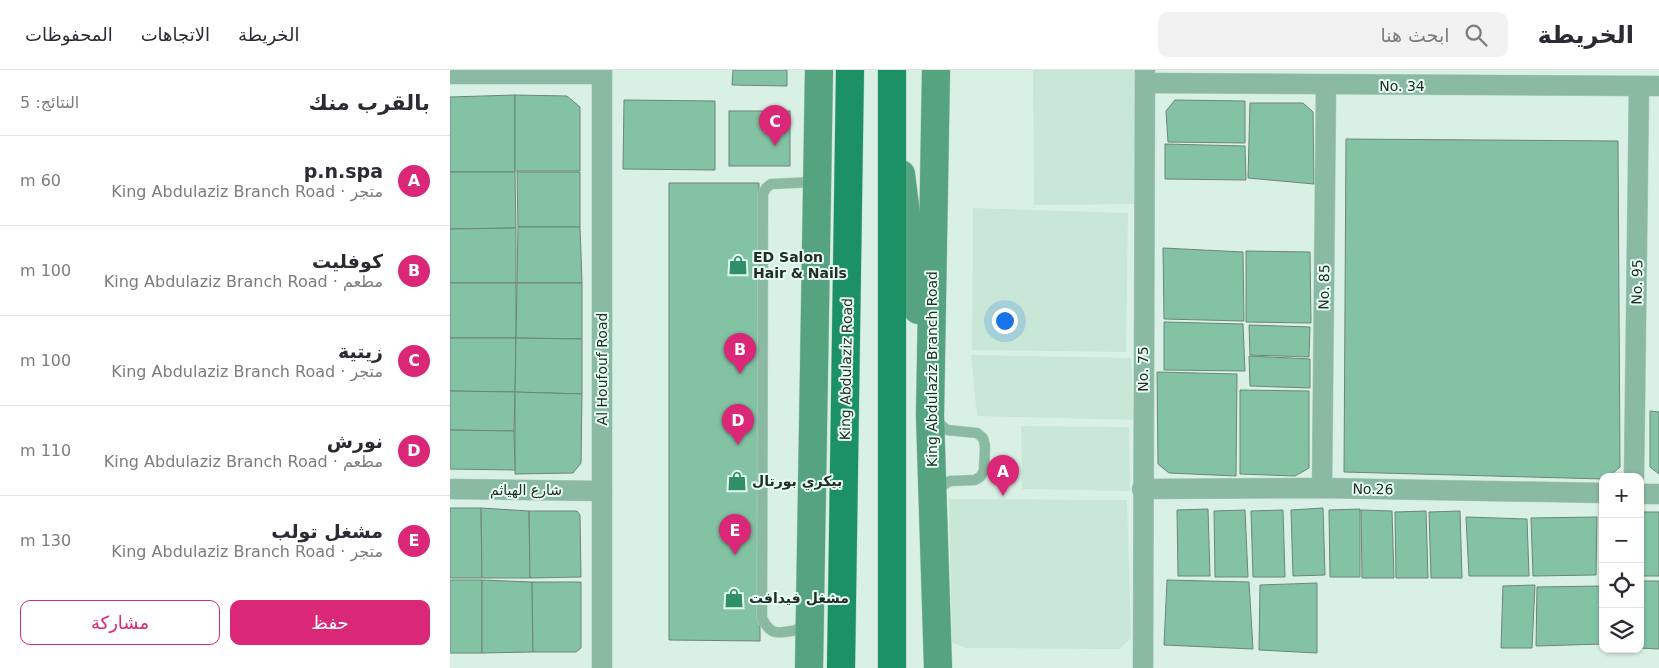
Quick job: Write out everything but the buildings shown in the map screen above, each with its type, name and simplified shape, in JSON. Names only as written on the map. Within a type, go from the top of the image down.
[{"type":"main road","points":[[809,668],[819,70]]},
{"type":"main road","name":"King Abdulaziz Branch Road","points":[[936,70],[930,416],[938,668]]},
{"type":"main road","points":[[892,80],[930,416]]},
{"type":"main road","points":[[892,80],[892,668]]},
{"type":"main road","points":[[813,408],[824,351],[833,183],[850,83]]},
{"type":"main road","name":"King Abdulaziz Road","points":[[841,668],[850,83]]},
{"type":"street","points":[[450,74],[602,72]]},
{"type":"street","name":"Al Houfouf Road","points":[[602,72],[602,668]]},
{"type":"street","name":"No. 34","points":[[1145,77],[1326,86],[1659,86]]},
{"type":"street","name":"No. 75","points":[[1143,668],[1142,489],[1145,77]]},
{"type":"street","name":"No. 85","points":[[1322,488],[1326,86]]},
{"type":"street","name":"No. 95","points":[[1634,473],[1639,86]]},
{"type":"street","name":"No.26","points":[[1142,489],[1322,488],[1599,493]]},
{"type":"street","name":"شارع الهياثم","points":[[450,489],[602,491]]},
{"type":"street","points":[[1644,494],[1659,494]]},
{"type":"lane","points":[[810,612],[797,630],[778,634],[767,629],[762,618],[763,194],[771,184],[818,181]]},
{"type":"lane","points":[[930,416],[947,430],[977,433],[983,438],[985,446],[984,471],[980,477],[975,480],[950,481],[932,492]]},
{"type":"shaded area","points":[[1033,70],[1136,70],[1136,204],[1034,205]]},
{"type":"shaded area","points":[[973,208],[1128,213],[1126,352],[972,350]]},
{"type":"shaded area","points":[[971,355],[1131,358],[1134,420],[977,416]]},
{"type":"shaded area","points":[[1021,426],[1129,427],[1130,491],[1022,489]]},
{"type":"shaded area","points":[[949,499],[1127,500],[1131,638],[1119,649],[965,648],[952,642]]},
{"type":"place","name":"زيتية","points":[[775,146]]},
{"type":"place","name":"ED Salon Hair & Nails","points":[[738,265]]},
{"type":"place","name":"كوفليت","points":[[740,374]]},
{"type":"place","name":"نورش","points":[[738,445]]},
{"type":"place","name":"بيكري بورتال","points":[[737,481]]},
{"type":"place","name":"p.n.spa","points":[[1003,496]]},
{"type":"place","name":"مشغل تولب","points":[[735,555]]},
{"type":"place","name":"مشغل فيدافت","points":[[734,598]]}]
